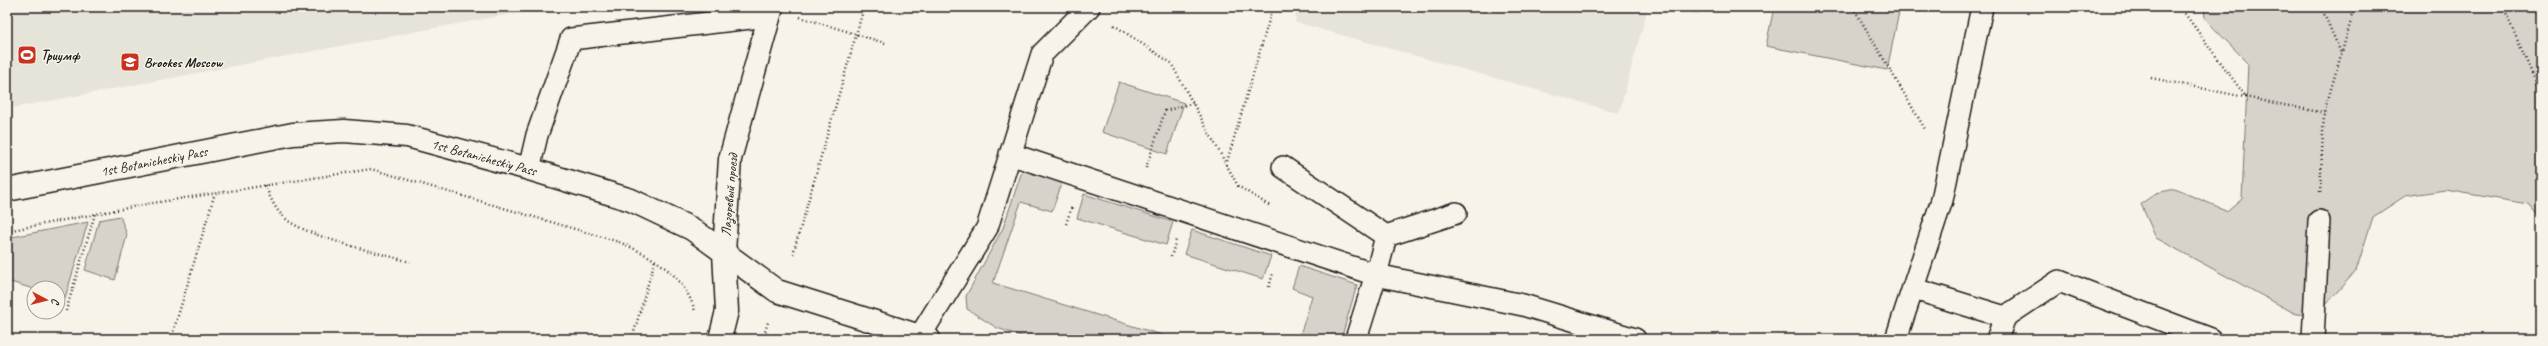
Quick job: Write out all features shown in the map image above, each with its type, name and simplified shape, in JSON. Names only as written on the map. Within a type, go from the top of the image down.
[{"type":"street","name":"Лазоревый проезд","points":[[720,339],[727,311],[724,252],[730,158],[771,12]]},
{"type":"street","name":"1st Botanicheskiy Pass","points":[[7,190],[293,134],[344,131],[407,136],[530,169],[631,200],[666,215],[692,229],[777,291],[924,338]]},
{"type":"lane","points":[[1896,339],[1914,289],[1942,200],[1982,7]]},
{"type":"lane","points":[[924,338],[987,228],[1042,54],[1088,8]]},
{"type":"lane","points":[[530,169],[537,135],[571,39],[771,12]]},
{"type":"lane","points":[[1010,154],[1376,275],[1523,305],[1635,339]]},
{"type":"lane","points":[[1283,167],[1386,236]]},
{"type":"lane","points":[[1386,236],[1456,213]]},
{"type":"lane","points":[[2313,339],[2319,221]]},
{"type":"lane","points":[[1356,339],[1376,275],[1386,236]]},
{"type":"lane","points":[[1997,339],[2004,317],[2059,281],[2211,339]]},
{"type":"lane","points":[[1914,289],[2004,317]]},
{"type":"path","points":[[793,254],[864,7]]},
{"type":"path","points":[[1226,166],[1273,7]]},
{"type":"path","points":[[1853,7],[1929,135]]},
{"type":"path","points":[[2180,7],[2246,97]]},
{"type":"path","points":[[2321,7],[2341,54]]},
{"type":"path","points":[[2319,221],[2324,113],[2354,7]]},
{"type":"path","points":[[2503,7],[2541,94]]},
{"type":"path","points":[[1088,8],[1172,63],[1238,186],[1277,211]]},
{"type":"path","points":[[798,11],[796,16],[885,44]]},
{"type":"path","points":[[2151,78],[2324,113]]},
{"type":"path","points":[[1137,196],[1165,111],[1193,103]]},
{"type":"path","points":[[7,231],[215,193],[376,170],[618,242],[656,260],[683,286],[692,300],[697,318]]},
{"type":"path","points":[[265,185],[273,203],[281,214],[301,229],[410,262]]},
{"type":"path","points":[[171,339],[215,193]]},
{"type":"path","points":[[66,311],[95,214]]},
{"type":"path","points":[[632,339],[656,260]]},
{"type":"path","points":[[763,339],[768,322],[775,324]]},
{"type":"shaded area","name":"Brookes Moscow","points":[[7,7],[565,7],[499,16],[7,109]]},
{"type":"shaded area","points":[[1297,7],[1648,7],[1619,113],[1295,22]]},
{"type":"shaded area","points":[[1672,7],[1701,7],[1699,15]]},
{"type":"shaded area","points":[[1774,7],[1900,7],[1887,70],[1766,46]]},
{"type":"shaded area","points":[[2204,7],[2541,7],[2541,219],[2528,204],[2445,190],[2405,196],[2373,217],[2356,271],[2316,315],[2296,314],[2156,238],[2141,204],[2156,193],[2175,189],[2228,211],[2242,199],[2248,63],[2205,19]]},
{"type":"shaded area","points":[[1119,82],[1184,103],[1167,154],[1102,132]]},
{"type":"shaded area","points":[[1023,168],[1062,183],[1052,211],[1021,202],[993,283],[1175,339],[1030,339],[997,328],[967,309],[966,296],[1003,228]]},
{"type":"shaded area","points":[[1084,194],[1173,222],[1166,245],[1077,218]]},
{"type":"shaded area","points":[[120,216],[127,235],[115,280],[85,270],[99,220]]},
{"type":"shaded area","points":[[88,222],[66,295],[66,280],[26,280],[26,287],[7,281],[7,238]]},
{"type":"shaded area","points":[[1192,230],[1271,256],[1263,279],[1184,254]]},
{"type":"shaded area","points":[[1299,266],[1357,285],[1341,339],[1299,339],[1312,296],[1292,288]]},
{"type":"place","name":"Триумф","points":[[27,55]]},
{"type":"place","name":"Brookes Moscow","points":[[130,62]]}]
